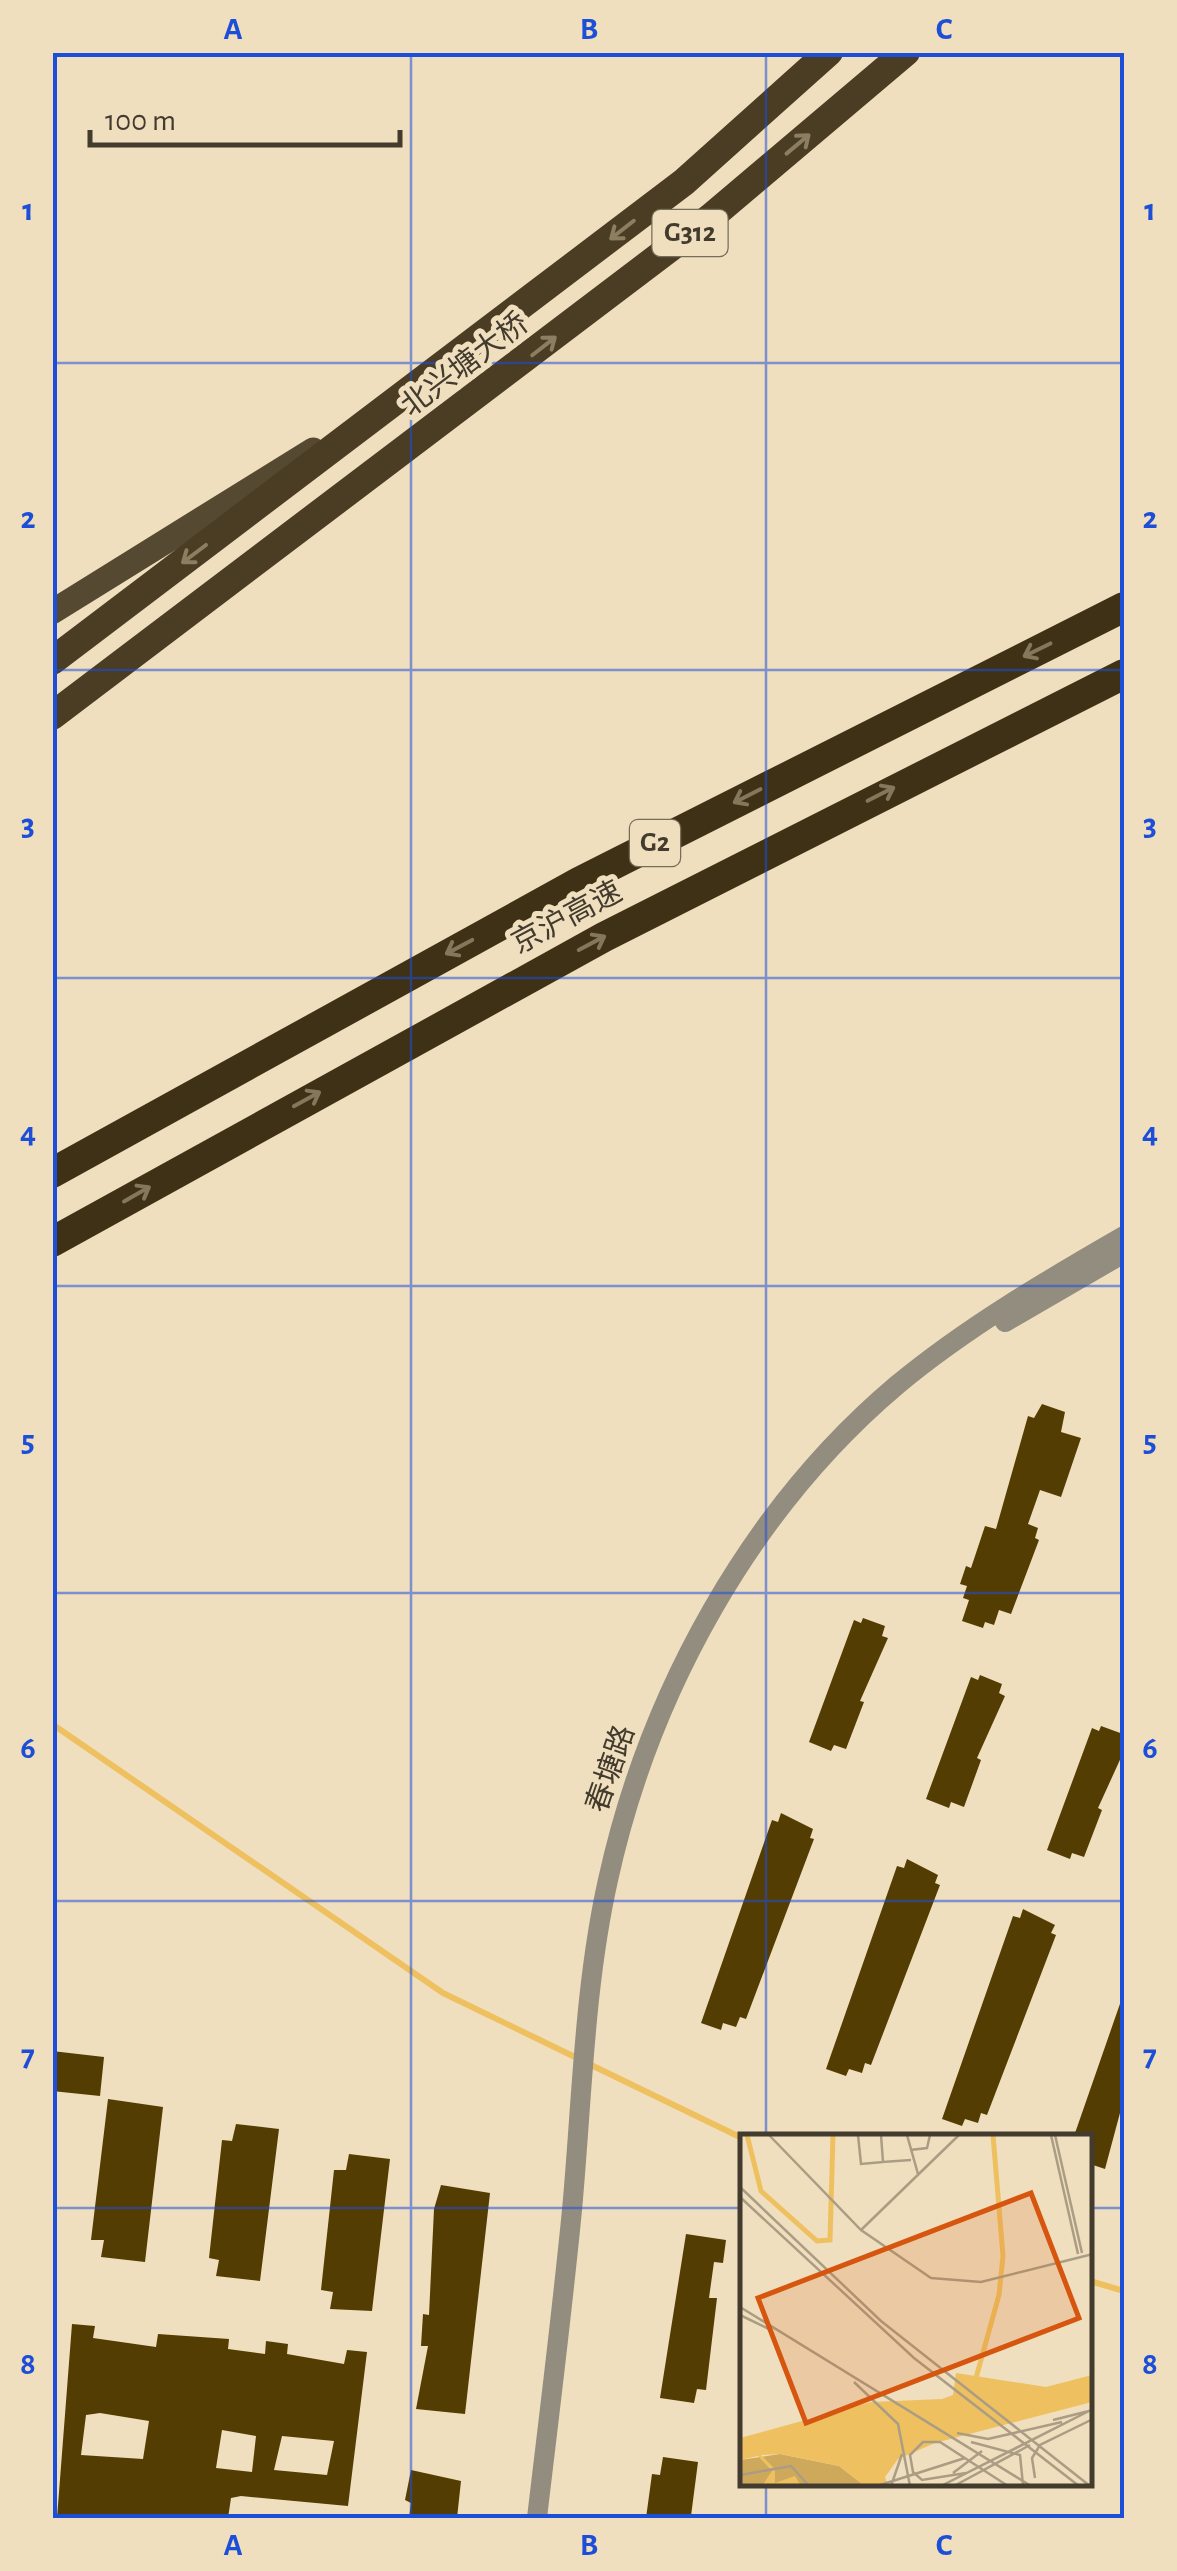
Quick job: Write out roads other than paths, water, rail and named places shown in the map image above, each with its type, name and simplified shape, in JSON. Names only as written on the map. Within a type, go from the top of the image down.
[{"type":"highway","name":"北兴塘大桥","points":[[52,660],[684,182],[829,52]]},
{"type":"highway","name":"北兴塘大桥","points":[[52,716],[711,217],[906,52]]},
{"type":"highway","points":[[52,734],[466,406]]},
{"type":"highway","name":"京沪高速","points":[[52,1173],[596,873],[1124,607]]},
{"type":"highway","name":"京沪高速","points":[[52,1242],[604,936],[1124,674]]},
{"type":"main road","points":[[52,612],[440,370]]},
{"type":"street","name":"春塘路","points":[[550,2518],[601,1919],[622,1822],[679,1676],[734,1574],[800,1486],[895,1387],[1035,1287],[1124,1236]]},
{"type":"street","name":"春塘路","points":[[594,2034],[612,1921],[633,1825],[664,1734],[744,1576],[806,1495],[912,1385],[976,1339],[1124,1253]]},
{"type":"street","name":"春塘路","points":[[537,2518],[587,2107]]},
{"type":"waterway","points":[[52,1724],[443,1993],[577,2058]]},
{"type":"waterway","points":[[589,2064],[740,2137]]},
{"type":"waterway","points":[[1092,2282],[1124,2291]]}]
